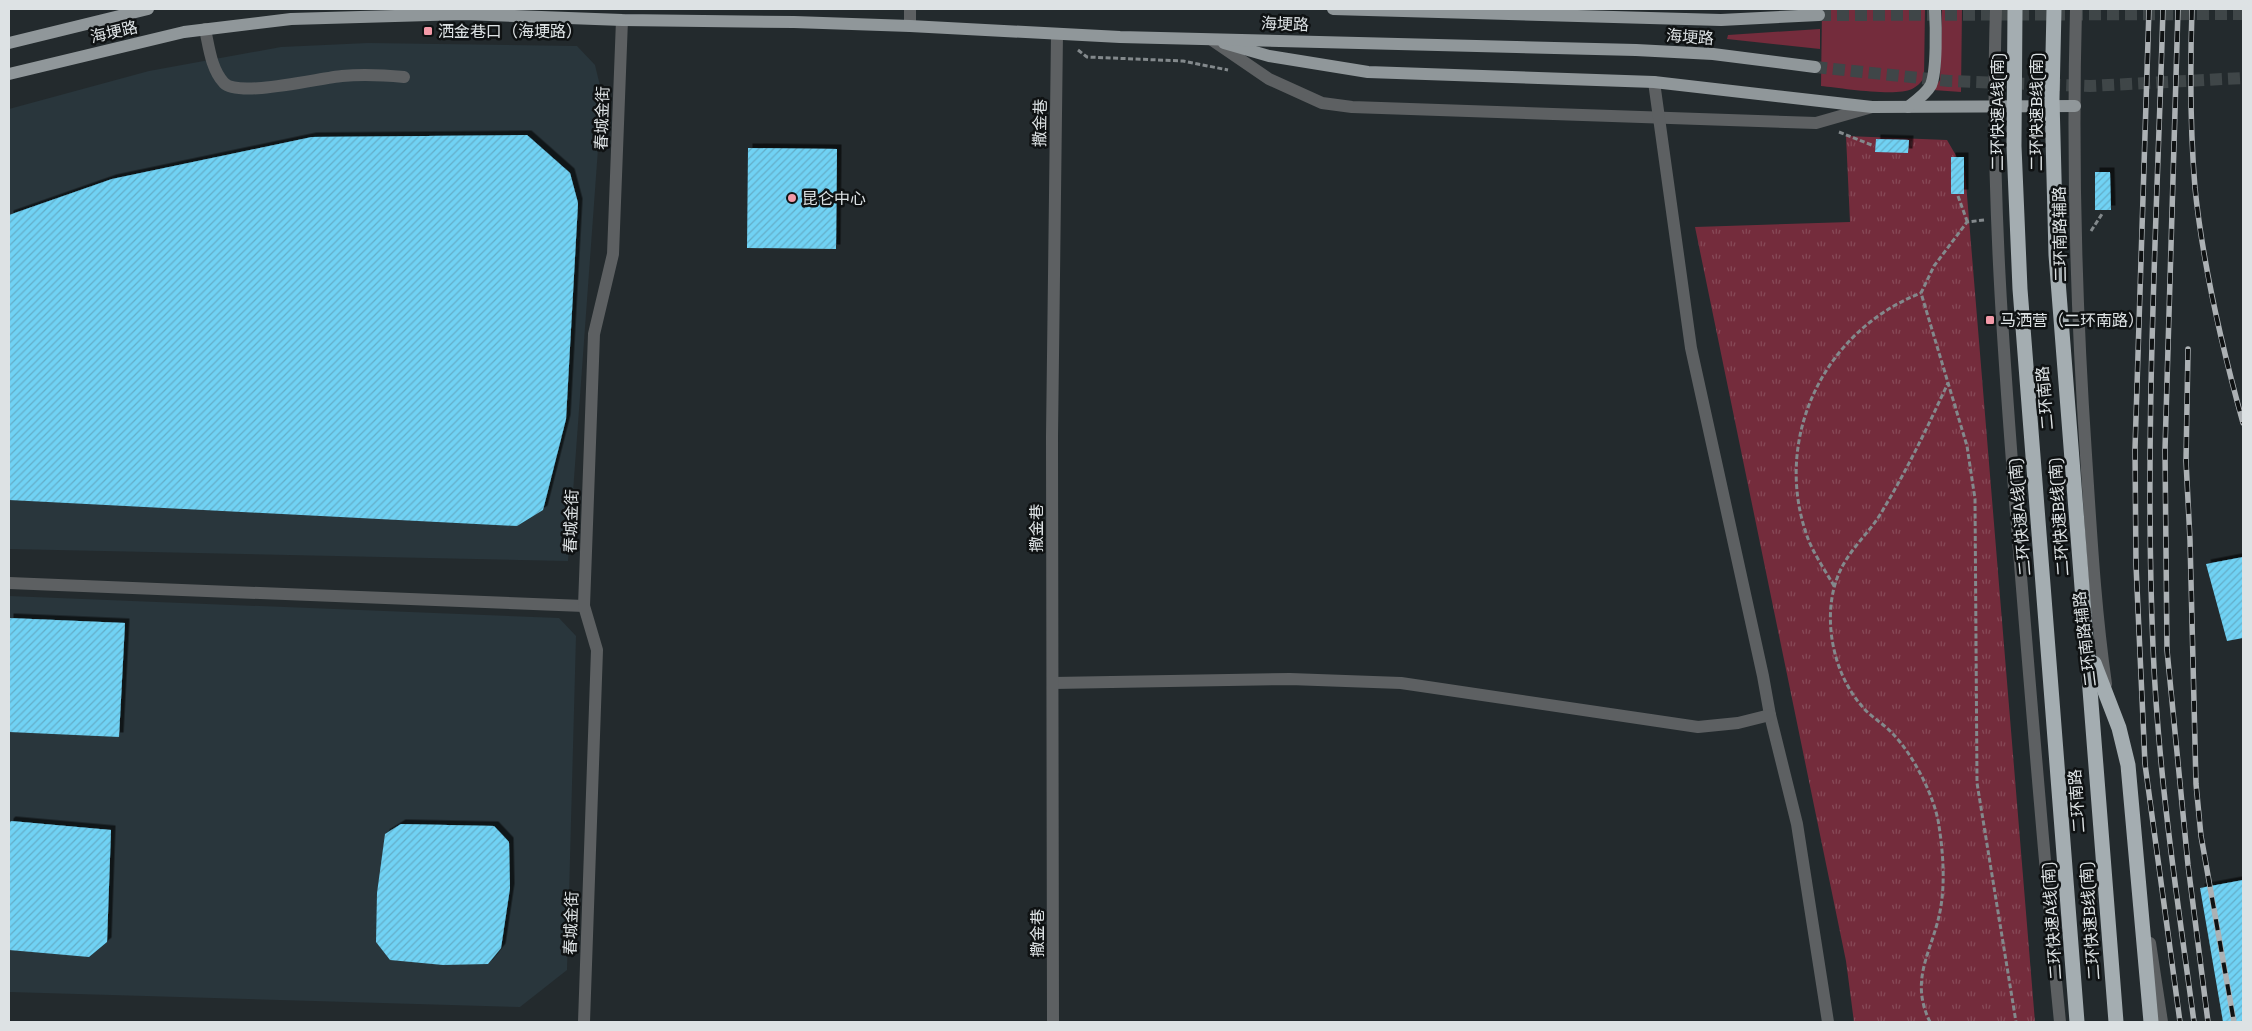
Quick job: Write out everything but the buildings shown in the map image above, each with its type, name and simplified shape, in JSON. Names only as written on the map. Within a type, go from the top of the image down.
[{"type":"highway","name":"二环快速A线(南)","points":[[2015,9],[2014,99],[2018,265],[2077,1022]]},
{"type":"highway","name":"二环快速B线(南)","points":[[2054,9],[2052,118],[2056,255],[2116,1022]]},
{"type":"highway","points":[[2082,594],[2090,648],[2095,667],[2119,728],[2128,764],[2151,1022]]},
{"type":"main road","name":"海埂路","points":[[9,43],[134,10],[148,9]]},
{"type":"main road","name":"海埂路","points":[[1333,9],[1721,20],[1819,15]]},
{"type":"main road","points":[[1908,107],[1921,98],[1931,85],[1934,72],[1935,9]]},
{"type":"main road","name":"二环南路","points":[[2022,9],[2020,107],[2022,214],[2028,322],[2083,1022]]},
{"type":"main road","name":"二环南路","points":[[2049,9],[2047,107],[2055,320],[2111,1022]]},
{"type":"main road","name":"海埂路","points":[[9,74],[184,32],[205,29],[291,20],[464,14],[622,20],[794,22],[1058,34],[1636,50],[1713,54],[1815,67]]},
{"type":"main road","points":[[1208,38],[1269,56],[1368,72],[1654,82],[1872,107],[2075,106]]},
{"type":"street","points":[[910,9],[910,26]]},
{"type":"street","points":[[1996,9],[1994,107],[1997,218],[2012,464],[2060,1022]]},
{"type":"street","name":"二环南路辅路","points":[[2076,9],[2076,244],[2081,377],[2098,616],[2107,687],[2162,1022]]},
{"type":"street","name":"春城金街","points":[[584,1022],[597,650],[584,606],[594,334],[613,254],[622,20]]},
{"type":"street","points":[[205,29],[214,67],[225,84],[242,89],[340,76],[404,77]]},
{"type":"street","name":"撒金巷","points":[[1053,1022],[1052,437],[1058,34]]},
{"type":"street","points":[[1208,38],[1269,79],[1322,103],[1352,107],[1816,123],[1872,107]]},
{"type":"street","points":[[1654,82],[1690,348],[1763,676],[1770,716],[1797,824],[1828,1022]]},
{"type":"street","points":[[9,583],[584,606]]},
{"type":"street","points":[[1052,683],[1290,679],[1401,683],[1698,727],[1738,723],[1770,716]]},
{"type":"path","points":[[1816,123],[1874,146]]},
{"type":"path","points":[[1958,196],[1967,222]]},
{"type":"path","points":[[1997,218],[1967,222],[1934,266],[1921,293],[1967,446],[1975,500],[1978,783],[2016,1022]]},
{"type":"path","points":[[1834,586],[1807,536],[1796,488],[1797,442],[1810,400],[1830,362],[1861,329],[1897,302],[1921,293]]},
{"type":"path","points":[[1930,1022],[1925,1012],[1920,988],[1923,965],[1933,938],[1941,905],[1944,867],[1939,824],[1930,794],[1912,760],[1893,734],[1861,705],[1845,678],[1832,642],[1829,612],[1834,586],[1845,561],[1888,502],[1915,454],[1948,383]]},
{"type":"shaded area","points":[[368,43],[577,46],[595,65],[602,94],[568,561],[9,549],[9,109],[149,71],[281,47]]},
{"type":"shaded area","points":[[9,596],[559,618],[576,636],[567,970],[520,1007],[9,992]]},
{"type":"green space","points":[[1822,9],[1925,9],[1924,78],[1912,89],[1894,92],[1821,86]]},
{"type":"green space","points":[[1942,9],[1962,9],[1961,92],[1933,90],[1940,80]]},
{"type":"green space","points":[[1820,29],[1820,49],[1727,39],[1728,35]]},
{"type":"green space","points":[[1846,136],[1947,140],[1965,171],[2035,1022],[1854,1022],[1846,961],[1695,227],[1850,222]]},
{"type":"tunnel","points":[[1819,15],[2243,14]]},
{"type":"tunnel","points":[[1815,67],[1949,81],[2090,86],[2243,78]]},
{"type":"railway","points":[[2149,9],[2135,449],[2136,565],[2145,764],[2180,1022]]},
{"type":"railway","points":[[2163,9],[2151,407],[2150,487],[2153,647],[2164,788],[2194,1022]]},
{"type":"railway","points":[[2178,9],[2165,450],[2167,650],[2188,865],[2208,1022]]},
{"type":"railway","points":[[2192,9],[2191,121],[2198,218],[2214,307],[2243,423]]},
{"type":"railway","points":[[2188,349],[2186,461],[2190,540],[2196,784],[2201,836],[2234,1022]]},
{"type":"place","name":"洒金巷口（海埂路）","points":[[428,31]]},
{"type":"place","name":"昆仑中心","points":[[792,198]]},
{"type":"place","name":"马洒营（二环南路）","points":[[1990,320]]}]
